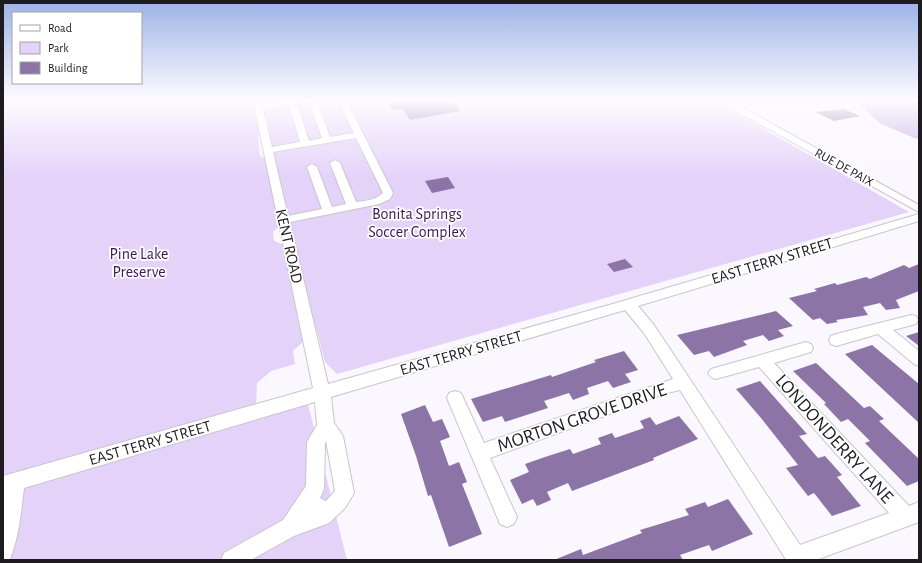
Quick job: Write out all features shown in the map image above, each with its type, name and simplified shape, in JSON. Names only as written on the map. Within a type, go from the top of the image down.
[{"type":"street","name":"KENT ROAD","points":[[263,126],[322,393],[326,426]]},
{"type":"street","points":[[300,126],[305,144]]},
{"type":"street","points":[[323,126],[328,140]]},
{"type":"street","points":[[283,220],[380,200],[386,197],[388,193],[355,126]]},
{"type":"street","name":"RUE DE PAIX","points":[[769,126],[919,209]]},
{"type":"street","points":[[268,150],[359,135]]},
{"type":"street","points":[[335,163],[352,206]]},
{"type":"street","points":[[312,167],[328,211]]},
{"type":"street","name":"EAST TERRY STREET","points":[[9,484],[628,304],[919,217]]},
{"type":"street","name":"MORTON GROVE DRIVE","points":[[628,304],[649,329],[796,559]]},
{"type":"street","points":[[836,340],[911,320]]},
{"type":"street","points":[[880,328],[919,360]]},
{"type":"street","name":"LONDONDERRY LANE","points":[[716,373],[806,348]]},
{"type":"street","name":"LONDONDERRY LANE","points":[[762,360],[912,515],[796,559]]},
{"type":"street","name":"MORTON GROVE DRIVE","points":[[480,454],[666,387],[684,383]]},
{"type":"street","name":"MORTON GROVE DRIVE","points":[[455,398],[507,517]]},
{"type":"street","points":[[231,560],[290,527],[324,516],[336,506],[345,493],[334,436],[326,426],[316,442],[315,489],[290,527]]},
{"type":"street","points":[[3,552],[11,518],[9,484]]},
{"type":"street","points":[[306,501],[328,512]]},
{"type":"green space","name":"Pine Lake Preserve","points":[[3,126],[264,126],[265,130],[258,137],[260,156],[268,159],[284,222],[273,232],[274,241],[284,245],[304,341],[293,351],[295,364],[271,371],[257,383],[256,405],[3,477]]},
{"type":"green space","name":"Bonita Springs Soccer Complex","points":[[268,126],[759,126],[909,212],[337,374],[325,362],[290,229]]},
{"type":"green space","points":[[308,404],[347,560],[3,560],[3,493]]},
{"type":"shaded area","points":[[886,126],[919,126],[919,140]]},
{"type":"building","points":[[448,177],[455,188],[432,193],[425,181]]},
{"type":"building","points":[[625,259],[633,267],[614,272],[607,264]]},
{"type":"building","points":[[919,264],[919,291],[896,300],[900,308],[886,310],[880,303],[863,307],[868,315],[836,320],[838,322],[827,324],[820,318],[813,320],[789,298],[817,291],[814,289],[835,283],[837,285],[866,277],[870,279],[904,265],[909,268]]},
{"type":"building","points":[[776,311],[793,326],[778,330],[784,336],[769,341],[763,335],[743,341],[747,345],[714,357],[709,351],[694,355],[677,335]]},
{"type":"building","points":[[919,332],[919,346],[906,336]]},
{"type":"building","points":[[872,345],[919,384],[919,423],[845,354]]},
{"type":"building","points":[[624,351],[638,370],[625,374],[631,382],[613,388],[608,381],[587,388],[589,394],[573,400],[569,393],[544,401],[548,408],[505,422],[502,416],[483,422],[471,399],[551,375],[552,377],[596,362],[594,360]]},
{"type":"building","points":[[816,363],[864,408],[870,406],[884,419],[879,421],[919,459],[919,481],[907,486],[865,443],[870,441],[848,419],[841,422],[824,404],[826,403],[793,371]]},
{"type":"building","points":[[760,381],[807,434],[799,436],[818,458],[825,456],[842,475],[837,477],[861,506],[832,516],[814,493],[808,496],[786,468],[798,465],[736,389]]},
{"type":"building","points":[[425,405],[433,422],[442,419],[450,437],[440,441],[449,466],[459,462],[467,482],[462,484],[482,534],[449,547],[431,495],[428,496],[401,414]]},
{"type":"building","points":[[679,416],[698,439],[653,458],[654,460],[572,491],[568,483],[547,492],[551,500],[537,506],[533,499],[522,504],[510,480],[529,472],[525,464],[570,449],[573,454],[601,444],[598,438],[612,433],[615,438],[644,428],[640,421],[650,417],[656,425]]},
{"type":"building","points":[[728,499],[753,534],[712,551],[709,545],[680,555],[683,560],[554,560],[581,549],[583,555],[642,533],[640,530],[689,515],[685,509],[705,502],[708,507]]}]
